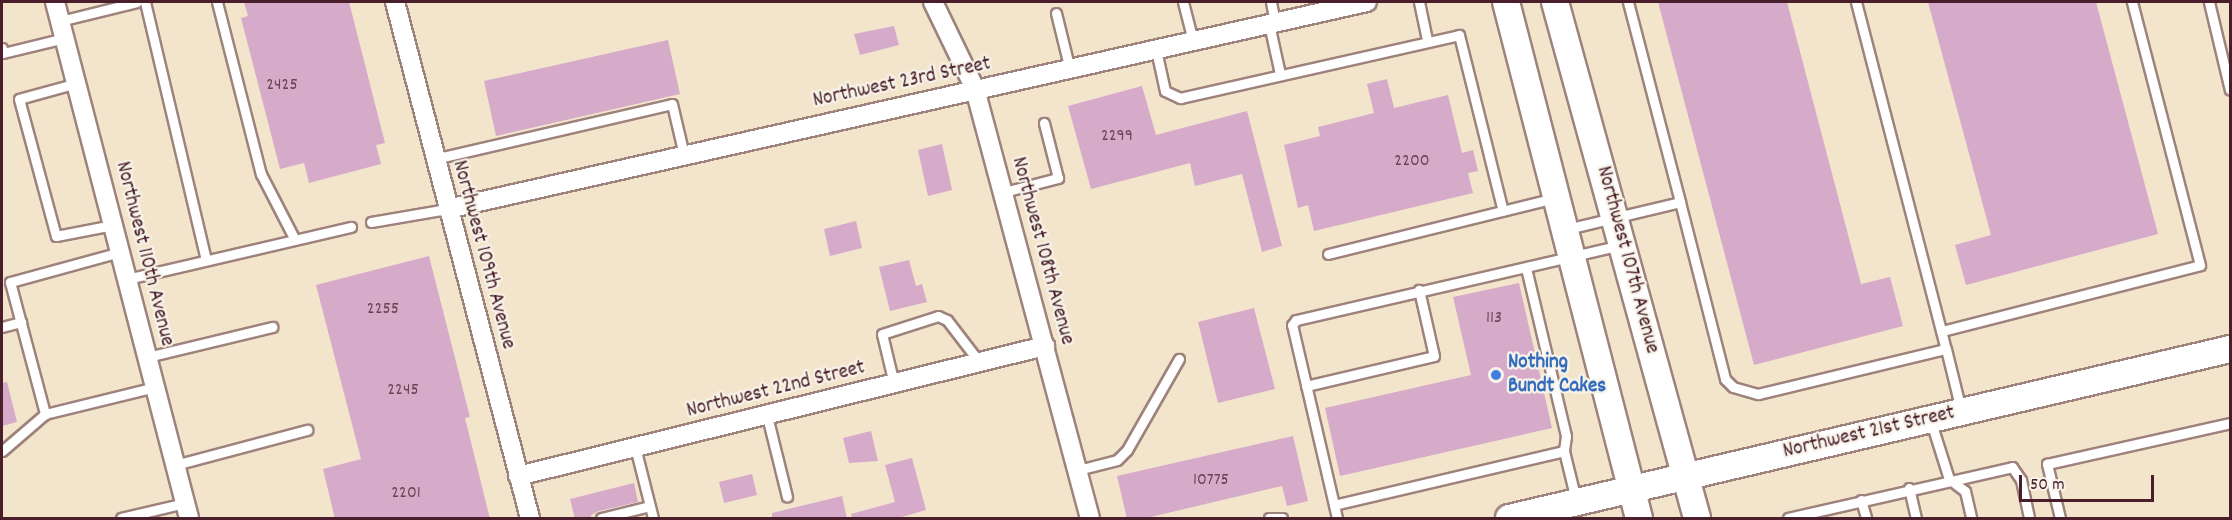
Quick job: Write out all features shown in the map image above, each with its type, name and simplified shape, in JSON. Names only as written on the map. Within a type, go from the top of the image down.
[{"type":"main road","points":[[1506,2],[1640,519]]},
{"type":"main road","name":"Northwest 107th Avenue","points":[[1556,2],[1697,519]]},
{"type":"main road","name":"Northwest 21st Street","points":[[1512,518],[1581,505],[1686,476],[2230,353]]},
{"type":"street","name":"Northwest 110th Avenue","points":[[56,2],[187,511]]},
{"type":"street","name":"Northwest 109th Avenue","points":[[394,2],[530,519]]},
{"type":"street","name":"Northwest 108th Avenue","points":[[933,2],[975,89],[1090,519]]},
{"type":"street","name":"Northwest 23rd Street","points":[[447,209],[1366,2]]},
{"type":"street","name":"Northwest 22nd Street","points":[[518,476],[1044,346]]},
{"type":"lane","points":[[2,52],[63,30],[119,4],[137,2]]},
{"type":"lane","points":[[145,2],[206,260]]},
{"type":"lane","points":[[216,2],[261,174],[294,238]]},
{"type":"lane","points":[[1183,2],[1193,41]]},
{"type":"lane","points":[[1270,2],[1280,74]]},
{"type":"lane","points":[[1419,2],[1427,40]]},
{"type":"lane","points":[[1628,2],[1725,379],[1733,387],[1758,394],[1946,349]]},
{"type":"lane","points":[[1856,2],[1961,412]]},
{"type":"lane","points":[[1942,331],[2200,265],[2132,2]]},
{"type":"lane","points":[[2209,2],[2230,90]]},
{"type":"lane","points":[[1056,12],[1070,70]]},
{"type":"lane","points":[[1156,50],[1165,91],[1175,98],[1456,34],[1461,38],[1503,211]]},
{"type":"lane","points":[[76,84],[19,99],[56,236],[113,225]]},
{"type":"lane","points":[[434,159],[672,104],[684,155]]},
{"type":"lane","points":[[1004,192],[1058,178],[1044,123]]},
{"type":"lane","points":[[1328,254],[1557,198]]},
{"type":"lane","points":[[1565,230],[1680,202]]},
{"type":"lane","points":[[371,222],[447,209]]},
{"type":"lane","points":[[127,279],[294,238],[351,227]]},
{"type":"lane","points":[[1337,519],[1292,325],[1296,320],[1623,244]]},
{"type":"lane","points":[[45,414],[21,322],[6,283],[120,252]]},
{"type":"lane","points":[[1526,268],[1566,436],[1564,451],[1581,505]]},
{"type":"lane","points":[[1306,386],[1434,356],[1419,290]]},
{"type":"lane","points":[[894,384],[882,334],[938,316],[947,320],[980,363]]},
{"type":"lane","points":[[2,327],[21,322]]},
{"type":"lane","points":[[147,357],[272,327]]},
{"type":"lane","points":[[1078,470],[1117,460],[1127,450],[1179,359]]},
{"type":"lane","points":[[2,451],[45,414],[155,387]]},
{"type":"lane","points":[[767,416],[787,497]]},
{"type":"lane","points":[[1931,419],[1948,479],[1965,491],[1971,519]]},
{"type":"lane","points":[[2060,519],[2047,464],[2230,423]]},
{"type":"lane","points":[[175,465],[307,430]]},
{"type":"lane","points":[[635,447],[653,519]]},
{"type":"lane","points":[[1335,505],[1564,451]]},
{"type":"lane","points":[[1788,519],[1811,516],[1861,500],[1948,479],[2012,467],[2021,480],[2029,519]]},
{"type":"lane","points":[[1909,489],[1916,519]]},
{"type":"lane","points":[[1861,500],[1866,519]]},
{"type":"lane","points":[[601,519],[650,506]]},
{"type":"lane","points":[[121,519],[187,511]]},
{"type":"lane","points":[[1269,519],[1282,519]]},
{"type":"building","points":[[244,2],[349,2],[385,143],[376,145],[381,164],[309,183],[304,163],[280,169],[241,18],[248,16]]},
{"type":"building","points":[[1658,2],[1787,2],[1861,284],[1890,277],[1903,326],[1754,365]]},
{"type":"building","points":[[1928,2],[2096,2],[2158,234],[1966,285],[1955,245],[1991,235]]},
{"type":"building","points":[[894,26],[899,45],[860,55],[854,34]]},
{"type":"building","points":[[668,40],[680,94],[496,136],[484,81]]},
{"type":"building","points":[[1387,79],[1394,108],[1448,95],[1462,153],[1473,150],[1478,171],[1468,173],[1473,193],[1314,231],[1308,205],[1298,208],[1284,145],[1320,136],[1318,127],[1374,113],[1367,84]]},
{"type":"building","points":[[1142,86],[1156,135],[1247,111],[1282,246],[1262,252],[1242,174],[1195,186],[1190,163],[1091,189],[1068,106]]},
{"type":"building","points":[[942,144],[952,190],[928,196],[918,150]]},
{"type":"building","points":[[856,221],[862,248],[830,256],[824,229]]},
{"type":"building","points":[[429,256],[470,417],[465,418],[490,519],[335,519],[323,469],[361,459],[316,285]]},
{"type":"building","points":[[909,260],[916,286],[922,284],[927,302],[890,311],[879,267]]},
{"type":"building","points":[[1519,283],[1552,428],[1340,476],[1325,408],[1471,375],[1453,297]]},
{"type":"building","points":[[1254,308],[1275,389],[1218,403],[1198,322]]},
{"type":"building","points":[[7,382],[17,422],[2,426],[2,383]]},
{"type":"building","points":[[871,431],[878,461],[849,463],[843,438]]},
{"type":"building","points":[[1293,436],[1308,501],[1287,506],[1282,486],[1142,519],[1127,519],[1117,476]]},
{"type":"building","points":[[912,458],[926,510],[895,519],[852,519],[851,514],[895,502],[885,465]]},
{"type":"building","points":[[752,474],[757,495],[724,503],[719,482]]},
{"type":"building","points":[[634,483],[638,502],[599,511],[591,515],[592,519],[575,519],[570,499]]},
{"type":"building","points":[[842,496],[847,519],[772,519],[772,513]]},
{"type":"place","name":"Nothing Bundt Cakes","points":[[1496,375]]}]
